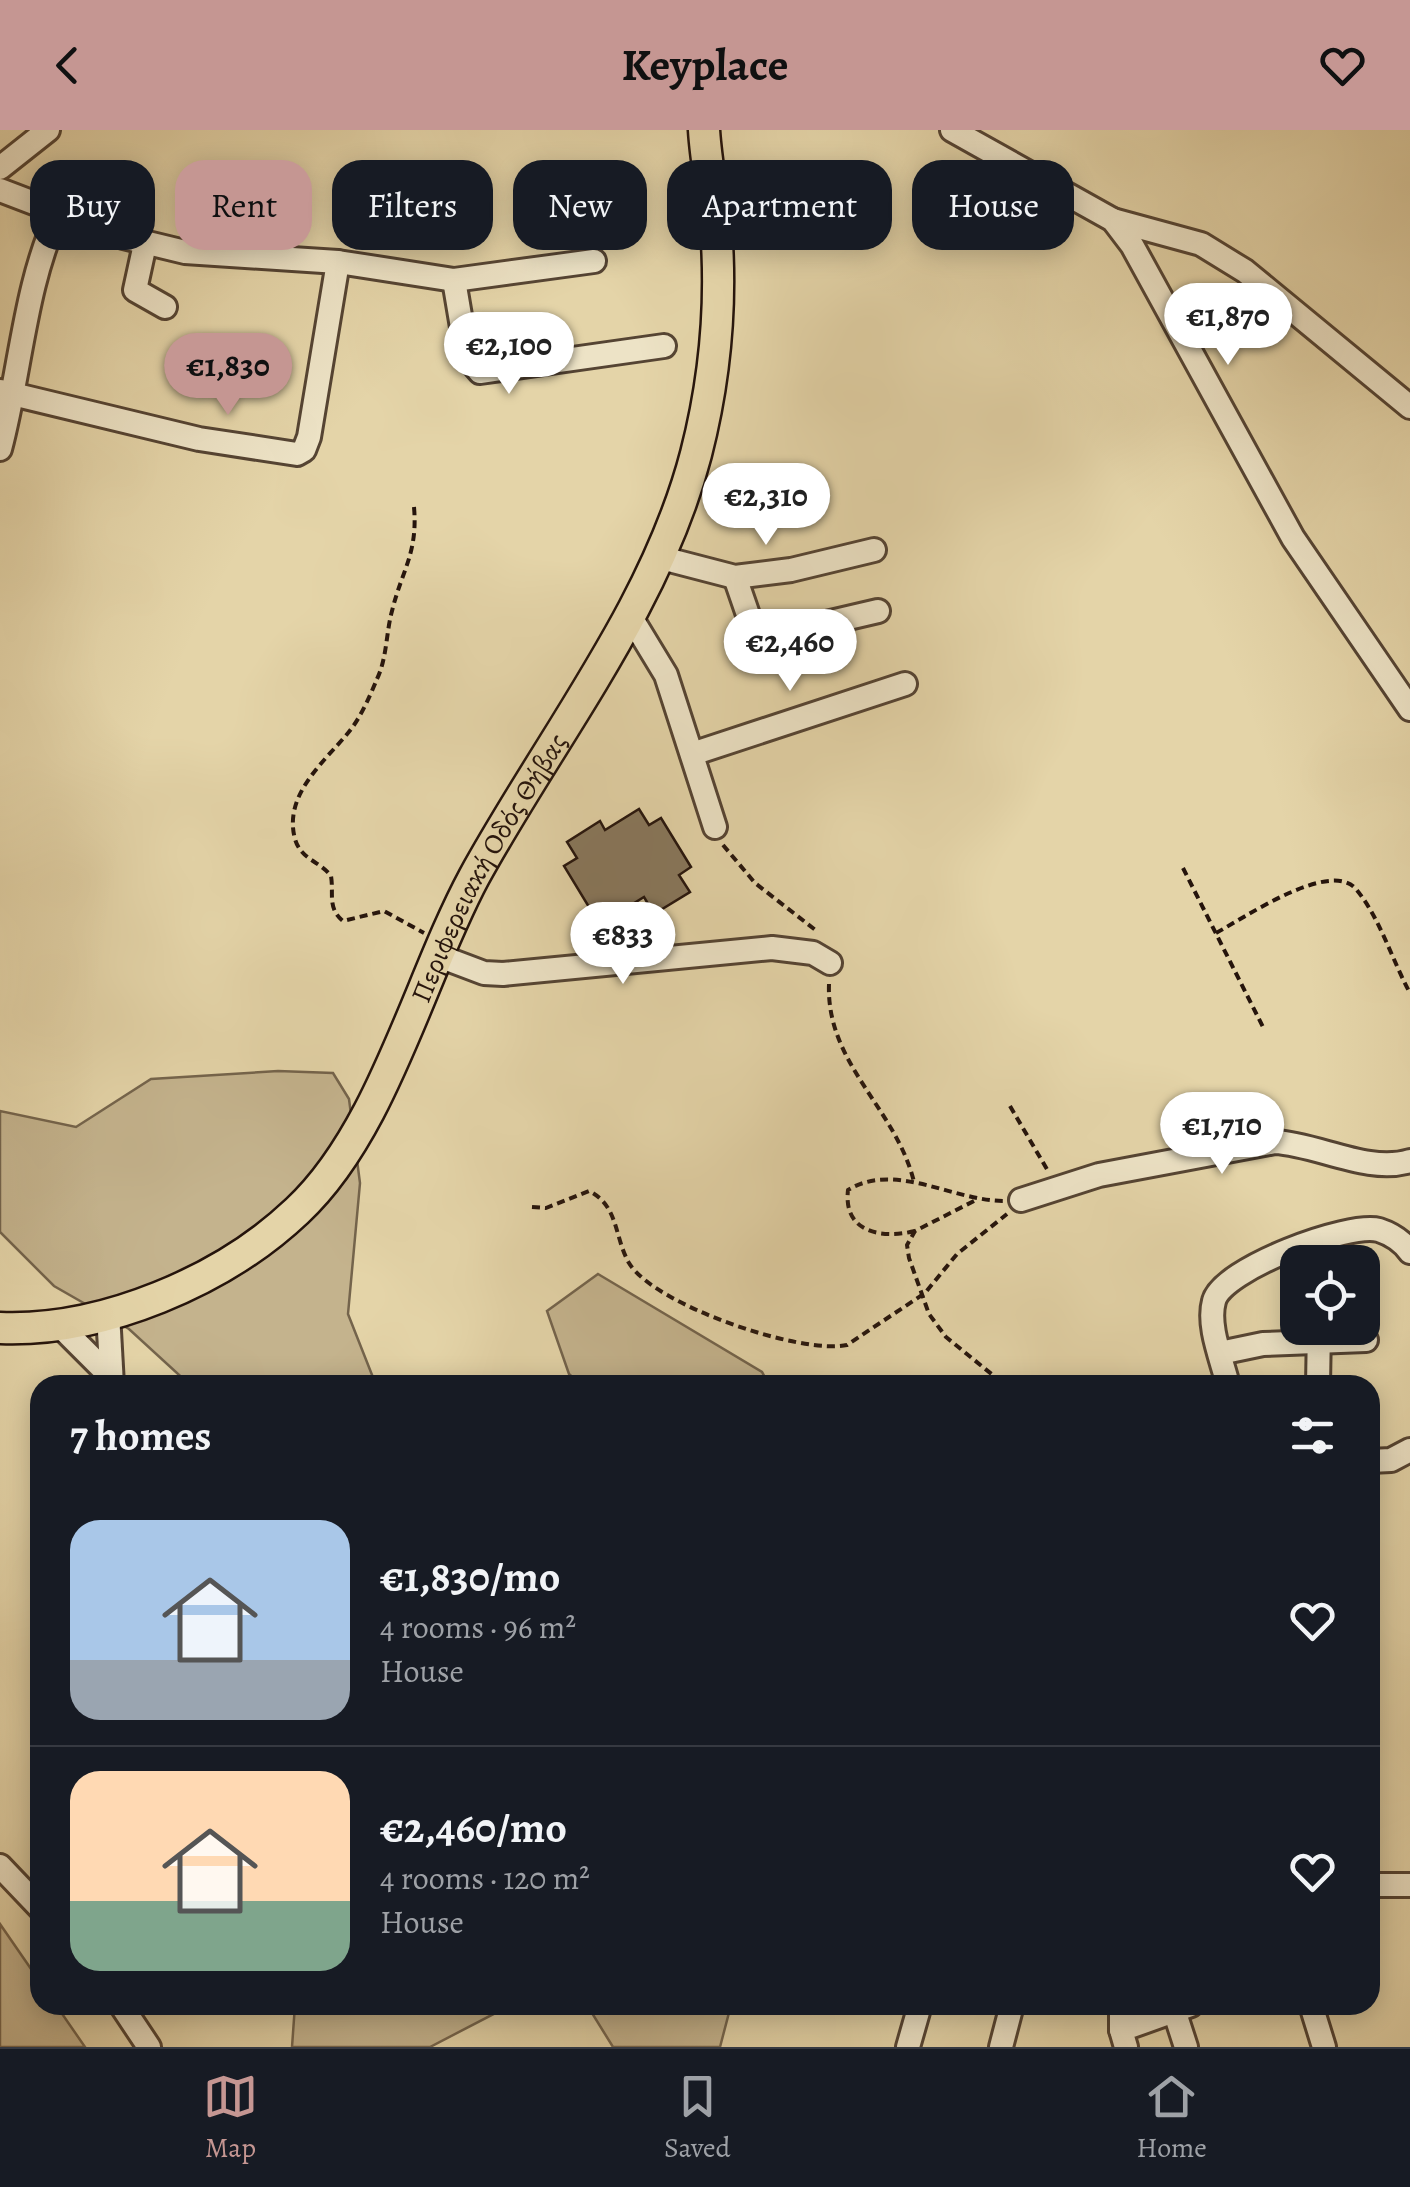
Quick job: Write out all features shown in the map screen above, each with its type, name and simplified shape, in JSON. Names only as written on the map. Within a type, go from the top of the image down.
[{"type":"main road","name":"Περιφερειακή Οδός Θήβας","points":[[684,130],[696,160]]},
{"type":"main road","name":"Περιφερειακή Οδός Θήβας","points":[[704,130],[707,160]]},
{"type":"main road","name":"Περιφερειακή Οδός Θήβας","points":[[0,1328],[60,1326],[108,1313],[246,1253],[300,1208],[356,1130],[472,880],[629,614],[658,557],[696,454],[716,344],[717,250]]},
{"type":"street","points":[[0,168],[48,130]]},
{"type":"street","points":[[952,130],[1113,220],[1201,244],[1245,271],[1410,407]]},
{"type":"street","points":[[0,190],[30,201]]},
{"type":"street","points":[[1113,220],[1132,245],[1294,538],[1410,710]]},
{"type":"street","points":[[155,246],[228,257],[338,262],[454,280],[594,261]]},
{"type":"street","points":[[0,448],[8,392],[42,250]]},
{"type":"street","points":[[144,250],[135,290],[165,308]]},
{"type":"street","points":[[8,392],[200,439],[296,454],[304,450],[309,438],[338,262]]},
{"type":"street","points":[[454,280],[467,357],[480,372],[664,346]]},
{"type":"street","points":[[658,557],[734,577],[791,570],[874,550]]},
{"type":"street","points":[[734,577],[755,635],[771,636],[878,611]]},
{"type":"street","points":[[629,614],[666,676],[715,827]]},
{"type":"street","points":[[692,754],[904,684]]},
{"type":"street","points":[[442,950],[484,973],[503,974],[772,948],[814,953],[830,963]]},
{"type":"street","points":[[1021,1200],[1099,1175],[1275,1142],[1300,1143],[1379,1163],[1410,1161]]},
{"type":"street","points":[[1337,1245],[1378,1230],[1396,1238],[1410,1252]]},
{"type":"street","points":[[1226,1375],[1214,1301],[1224,1282],[1280,1264]]},
{"type":"street","points":[[108,1313],[111,1375]]},
{"type":"street","points":[[60,1326],[105,1375]]},
{"type":"street","points":[[1220,1353],[1280,1342]]},
{"type":"street","points":[[1318,1375],[1319,1345]]},
{"type":"street","points":[[1380,1461],[1391,1460],[1410,1450]]},
{"type":"street","points":[[0,1866],[30,1898]]},
{"type":"street","points":[[1380,1886],[1409,1893]]},
{"type":"street","points":[[128,2015],[149,2047]]},
{"type":"street","points":[[908,2047],[917,2015]]},
{"type":"street","points":[[1001,2047],[1003,2015]]},
{"type":"street","points":[[1124,2039],[1168,2015]]},
{"type":"street","points":[[1183,2015],[1186,2047]]},
{"type":"street","points":[[1314,2015],[1324,2047]]},
{"type":"path","points":[[414,507],[416,533],[411,564],[394,602],[378,676],[351,730],[327,755],[299,799],[294,838],[302,854],[331,876],[334,914],[343,920],[384,911],[442,950]]},
{"type":"path","points":[[715,827],[732,859],[755,883],[816,929],[827,944],[829,997],[837,1043],[894,1126],[914,1182]]},
{"type":"path","points":[[1183,868],[1264,1029]]},
{"type":"path","points":[[1216,933],[1320,880],[1342,879],[1354,888],[1374,920],[1410,993]]},
{"type":"path","points":[[1010,1106],[1059,1187]]},
{"type":"path","points":[[977,1200],[915,1231],[884,1236],[857,1224],[846,1203],[848,1190],[878,1179],[914,1182],[977,1200],[1021,1200]]},
{"type":"path","points":[[532,1208],[546,1208],[589,1191],[598,1196],[614,1217],[629,1262],[646,1282],[676,1300],[789,1341],[834,1348],[848,1344],[925,1293],[957,1254],[1021,1200]]},
{"type":"path","points":[[915,1231],[907,1245],[908,1258],[925,1293],[930,1314],[946,1337],[992,1375]]},
{"type":"shaded area","points":[[278,1071],[333,1073],[349,1099],[360,1183],[348,1314],[372,1375],[179,1375],[129,1329],[54,1286],[0,1232],[0,1111],[76,1127],[151,1079]]},
{"type":"shaded area","points":[[598,1274],[764,1375],[570,1375],[547,1311]]},
{"type":"shaded area","points":[[0,1924],[30,1968],[30,2015],[63,2015],[85,2047],[0,2047]]},
{"type":"shaded area","points":[[294,2015],[492,2015],[430,2047],[292,2047]]},
{"type":"shaded area","points":[[593,2015],[728,2015],[720,2047],[613,2047]]},
{"type":"building","points":[[639,809],[649,825],[661,818],[691,867],[679,875],[690,892],[654,914],[644,897],[610,918],[602,906],[592,912],[564,866],[577,858],[567,842],[600,821],[605,830]]}]
